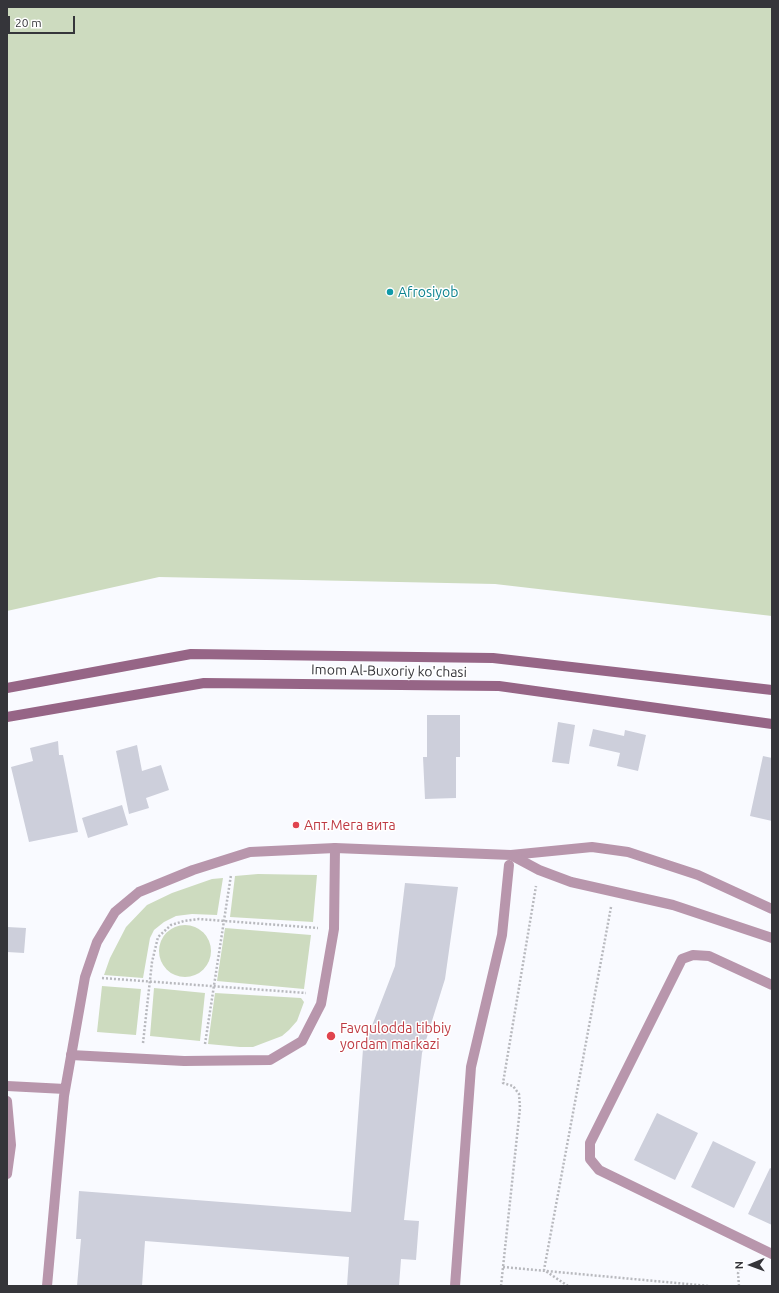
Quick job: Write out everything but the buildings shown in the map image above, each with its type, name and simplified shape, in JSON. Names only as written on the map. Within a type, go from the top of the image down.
[{"type":"main road","name":"Imom Al-Buxoriy ko'chasi","points":[[7,688],[191,654],[492,658],[772,690]]},
{"type":"main road","name":"Imom Al-Buxoriy ko'chasi","points":[[7,717],[204,683],[220,683],[499,686],[772,724]]},
{"type":"street","points":[[47,1286],[66,1089],[85,977],[96,942],[115,912],[138,892],[193,870],[250,852],[336,848],[510,860],[592,847],[628,852],[698,875],[772,909]]},
{"type":"street","points":[[71,1055],[202,1061],[270,1060],[302,1041],[321,1004],[323,995],[334,929],[336,848]]},
{"type":"street","points":[[510,860],[571,882],[674,905],[772,938]]},
{"type":"street","points":[[455,1286],[471,1067],[502,935],[510,860]]},
{"type":"street","points":[[772,985],[709,956],[693,955],[682,959],[590,1143],[590,1159],[599,1170],[772,1254]]},
{"type":"street","points":[[7,1086],[66,1089]]},
{"type":"street","points":[[7,1101],[11,1145],[7,1174]]},
{"type":"path","points":[[202,1061],[233,857]]},
{"type":"path","points":[[501,1286],[520,1108],[519,1094],[513,1086],[503,1083],[539,870]]},
{"type":"path","points":[[544,1270],[614,892]]},
{"type":"path","points":[[141,1059],[152,962],[158,937],[170,925],[184,920],[198,919],[334,929]]},
{"type":"path","points":[[85,977],[323,995]]},
{"type":"path","points":[[739,1286],[738,1273],[742,1260]]},
{"type":"path","points":[[503,1266],[709,1286]]},
{"type":"path","points":[[544,1270],[568,1286]]},
{"type":"green space","name":"Afrosiyob","points":[[7,7],[772,7],[772,616],[495,584],[159,577],[7,611]]},
{"type":"green space","points":[[258,874],[317,875],[313,922],[230,917],[235,876]]},
{"type":"green space","points":[[223,878],[217,915],[192,914],[176,916],[164,922],[154,930],[150,938],[143,978],[104,975],[110,958],[126,927],[147,905],[172,893],[212,879]]},
{"type":"green space","points":[[185,925],[195,927],[203,933],[209,941],[211,951],[209,961],[203,969],[195,975],[185,977],[175,975],[167,969],[161,961],[159,951],[161,941],[167,933],[175,927]]},
{"type":"green space","points":[[225,928],[311,935],[304,989],[217,981]]},
{"type":"green space","points":[[102,986],[141,989],[136,1035],[97,1032]]},
{"type":"green space","points":[[154,988],[205,993],[200,1041],[150,1036]]},
{"type":"green space","points":[[215,993],[301,998],[304,1002],[297,1021],[282,1036],[253,1047],[208,1044]]},
{"type":"place","name":"Afrosiyob","points":[[390,292]]},
{"type":"place","name":"Апт.Мега вита","points":[[296,825]]},
{"type":"place","name":"Favqulodda tibbiy yordam markazi","points":[[331,1036]]}]
